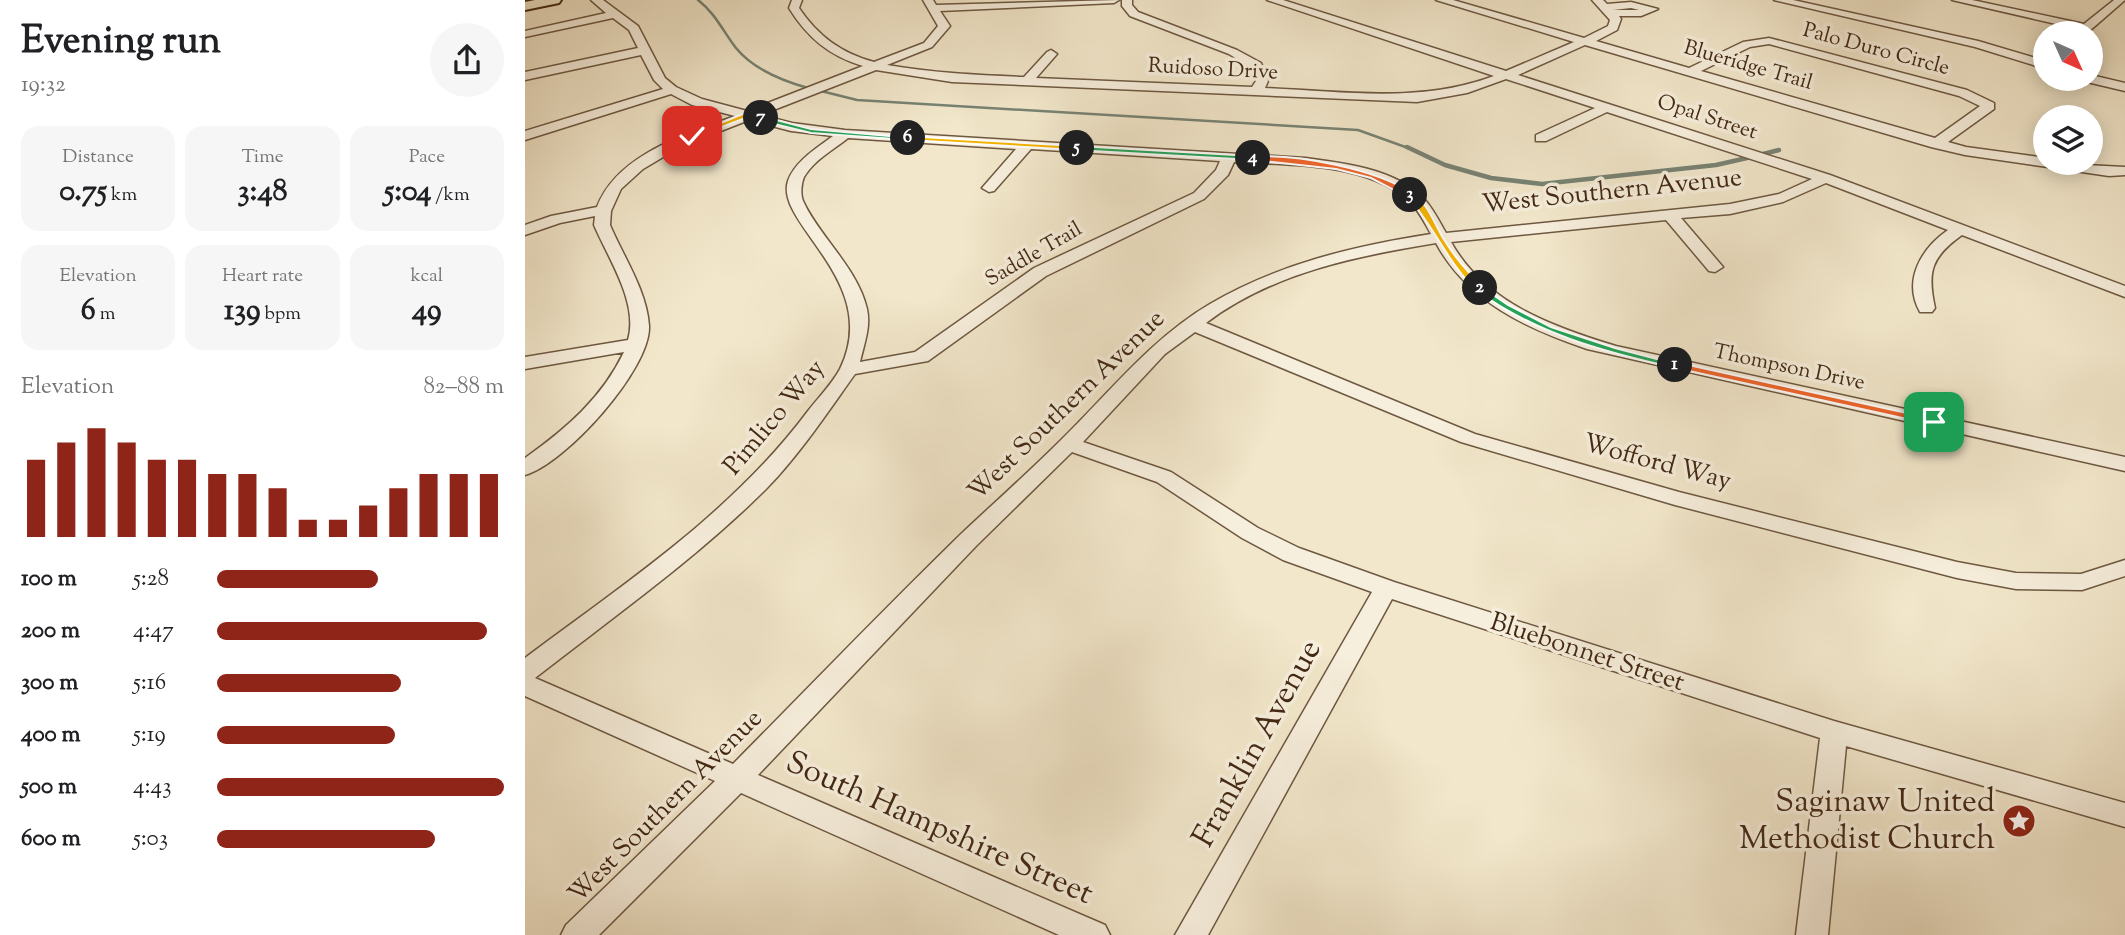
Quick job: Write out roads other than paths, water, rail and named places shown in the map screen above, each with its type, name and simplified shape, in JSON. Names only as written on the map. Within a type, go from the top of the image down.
[{"type":"main road","points":[[525,6],[554,0]]},
{"type":"street","name":"Thompson Drive","points":[[596,0],[634,28],[660,80],[697,102],[811,131],[1305,162],[1374,177],[1414,197],[1461,270],[1484,292],[1528,320],[1579,341],[1649,359],[2125,464]]},
{"type":"street","name":"Ruidoso Drive","points":[[797,0],[794,8],[822,44],[875,67],[952,78],[1360,97],[1435,97],[1504,75],[1613,28],[1616,19],[1604,7]]},
{"type":"street","points":[[525,468],[564,440],[599,406],[624,373],[637,344],[639,317],[602,225],[603,210],[622,180],[646,160],[674,144],[916,51],[936,38],[944,26],[932,4],[1114,0]]},
{"type":"street","points":[[1127,0],[1127,6],[1134,14],[1233,52],[1257,66],[1262,81],[1256,92]]},
{"type":"street","name":"Opal Street","points":[[1272,0],[1825,178],[2125,292]]},
{"type":"street","name":"Blueridge Trail","points":[[1441,0],[1937,144],[1965,151],[2033,160]]},
{"type":"street","points":[[1779,0],[1978,44],[2033,60]]},
{"type":"street","points":[[1957,0],[2046,21]]},
{"type":"street","points":[[2096,21],[2123,0]]},
{"type":"street","points":[[525,34],[614,14]]},
{"type":"street","name":"Palo Duro Circle","points":[[1691,71],[1747,44],[1769,41],[1963,93],[1976,97],[1989,106],[1937,144]]},
{"type":"street","points":[[525,76],[647,50]]},
{"type":"street","points":[[1027,81],[1051,54]]},
{"type":"street","points":[[2103,82],[2125,88]]},
{"type":"street","points":[[525,136],[562,122],[673,90]]},
{"type":"street","points":[[1541,138],[1606,108]]},
{"type":"street","name":"Pimlico Way","points":[[525,672],[699,538],[760,482],[797,440],[849,369],[860,325],[858,307],[832,254],[795,202],[794,191],[796,179],[810,160],[845,134]]},
{"type":"street","points":[[989,188],[1027,145]]},
{"type":"street","name":"Saddle Trail","points":[[849,369],[921,357],[1040,272],[1199,195],[1223,172],[1229,157]]},
{"type":"street","points":[[2103,171],[2125,171]]},
{"type":"street","name":"West Southern Avenue","points":[[577,935],[737,778],[1159,350],[1191,324],[1238,295],[1302,267],[1361,250],[1439,238],[1671,216],[1769,202],[1825,178]]},
{"type":"street","points":[[525,230],[556,219],[603,210]]},
{"type":"street","points":[[1671,216],[1716,267]]},
{"type":"street","points":[[1926,308],[1921,288],[1924,263],[1932,249],[1959,229]]},
{"type":"street","name":"Wofford Way","points":[[1191,324],[1265,352],[1468,438],[1675,498],[1957,570],[2016,581],[2082,582],[2125,568]]},
{"type":"street","points":[[525,363],[637,344]]},
{"type":"street","name":"Bluebonnet Street","points":[[1069,444],[1164,477],[1251,534],[1291,554],[1386,588],[1834,733],[2125,815]]},
{"type":"street","name":"Franklin Avenue","points":[[1191,935],[1386,588]]},
{"type":"street","name":"South Hampshire Street","points":[[525,685],[1094,935]]},
{"type":"street","points":[[1812,935],[1834,733]]},
{"type":"waterway","points":[[698,0],[714,16],[736,48],[751,62],[779,78],[808,88]]},
{"type":"waterway","points":[[821,91],[857,100],[1358,130],[1411,149]]},
{"type":"waterway","points":[[1407,147],[1445,165],[1491,178],[1542,184],[1716,165],[1747,158]]},
{"type":"waterway","points":[[1763,154],[1779,150]]},
{"type":"place","name":"Saginaw United Methodist Church","points":[[2019,821]]}]
